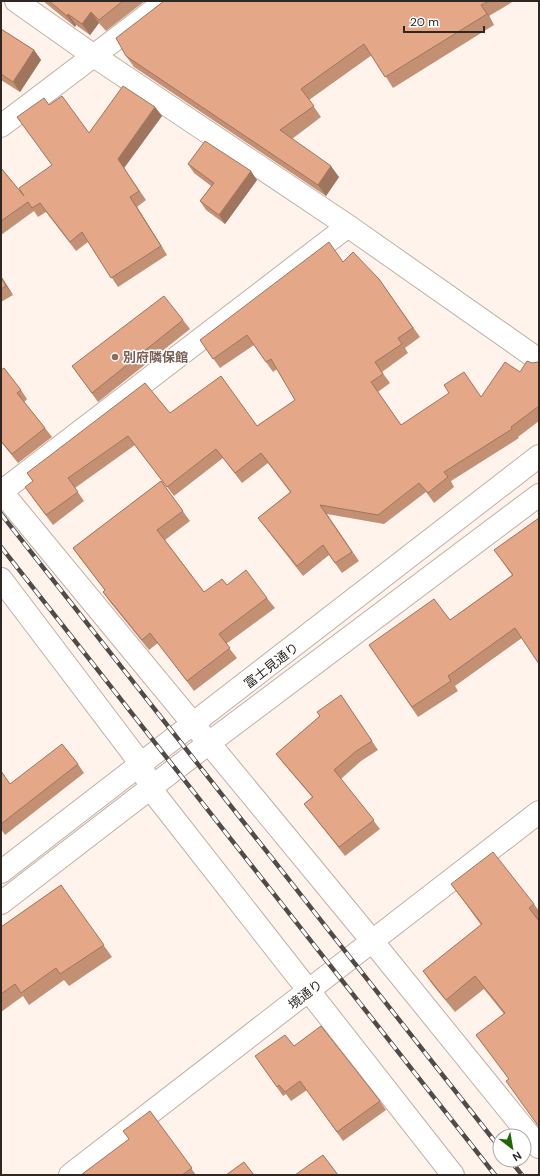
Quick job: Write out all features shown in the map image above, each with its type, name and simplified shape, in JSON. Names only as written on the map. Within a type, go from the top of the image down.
[{"type":"street","points":[[16,1],[94,56],[348,226],[539,360]]},
{"type":"street","points":[[1,126],[166,1]]},
{"type":"street","points":[[348,226],[1,492],[373,942],[539,1147]]},
{"type":"street","name":"富士見通り","points":[[1,872],[194,725],[539,456]]},
{"type":"street","name":"富士見通り","points":[[1,903],[209,743],[539,495]]},
{"type":"street","points":[[1,579],[141,764],[150,788],[453,1175]]},
{"type":"street","name":"境通り","points":[[70,1175],[373,942],[539,812]]},
{"type":"building","points":[[49,1],[123,1],[99,20],[91,12],[82,24],[68,14],[67,16]]},
{"type":"building","points":[[164,1],[489,1],[481,5],[487,14],[385,77],[364,44],[301,89],[314,106],[280,130],[331,166],[318,185],[126,56],[116,38]]},
{"type":"building","points":[[1,29],[34,50],[13,82],[1,74]]},
{"type":"building","points":[[123,86],[155,107],[118,159],[139,191],[130,197],[161,246],[111,278],[82,232],[70,242],[40,203],[32,208],[28,202],[1,221],[1,168],[24,196],[19,188],[52,165],[17,117],[44,98],[49,105],[62,96],[89,133]]},
{"type":"building","points":[[205,141],[251,171],[219,215],[200,201],[214,183],[188,164]]},
{"type":"building","points":[[329,242],[343,262],[353,252],[379,279],[413,328],[398,338],[402,344],[375,362],[383,374],[371,382],[401,425],[449,393],[444,385],[464,372],[481,397],[505,362],[520,372],[527,361],[532,363],[539,361],[539,406],[511,427],[512,429],[444,472],[448,477],[428,493],[419,483],[378,515],[320,505],[352,552],[335,563],[323,545],[297,566],[258,518],[291,492],[261,453],[235,473],[216,449],[167,487],[128,436],[68,478],[78,492],[46,515],[25,487],[33,481],[27,473],[145,383],[170,413],[221,376],[257,426],[295,400],[271,359],[266,362],[247,335],[213,359],[200,340]]},
{"type":"building","points":[[1,277],[6,286],[1,289]]},
{"type":"building","points":[[164,296],[183,320],[92,393],[72,366]]},
{"type":"building","points":[[4,368],[21,390],[17,393],[45,428],[12,454],[1,441],[1,370]]},
{"type":"building","points":[[161,481],[183,511],[157,530],[204,592],[222,579],[227,585],[246,570],[267,598],[219,634],[230,648],[187,681],[150,633],[142,640],[103,592],[105,590],[73,548]]},
{"type":"building","points":[[539,518],[539,664],[515,628],[448,676],[451,681],[412,707],[369,645],[434,599],[450,620],[513,575],[494,550]]},
{"type":"building","points":[[341,695],[372,741],[355,752],[334,770],[374,820],[339,847],[304,804],[313,797],[276,754],[320,716],[317,712]]},
{"type":"building","points":[[62,744],[78,764],[1,824],[1,771],[10,784]]},
{"type":"building","points":[[493,852],[534,904],[529,908],[539,921],[539,1127],[506,1081],[509,1079],[476,1035],[505,1013],[475,976],[446,1000],[423,971],[482,924],[451,884]]},
{"type":"building","points":[[61,885],[104,945],[60,974],[56,968],[21,993],[15,984],[1,994],[1,927]]},
{"type":"building","points":[[321,1026],[380,1101],[337,1132],[300,1081],[285,1092],[279,1085],[277,1087],[255,1056],[285,1035],[294,1046]]},
{"type":"building","points":[[150,1111],[192,1168],[182,1175],[81,1175],[129,1139],[123,1131]]},
{"type":"building","points":[[323,1155],[338,1175],[295,1175]]},
{"type":"building","points":[[244,1162],[254,1175],[226,1175]]},
{"type":"railway","points":[[1,514],[492,1138]]},
{"type":"railway","points":[[1,547],[495,1175]]},
{"type":"railway","points":[[516,1168],[522,1175]]},
{"type":"place","name":"別府隣保館","points":[[115,357]]}]
